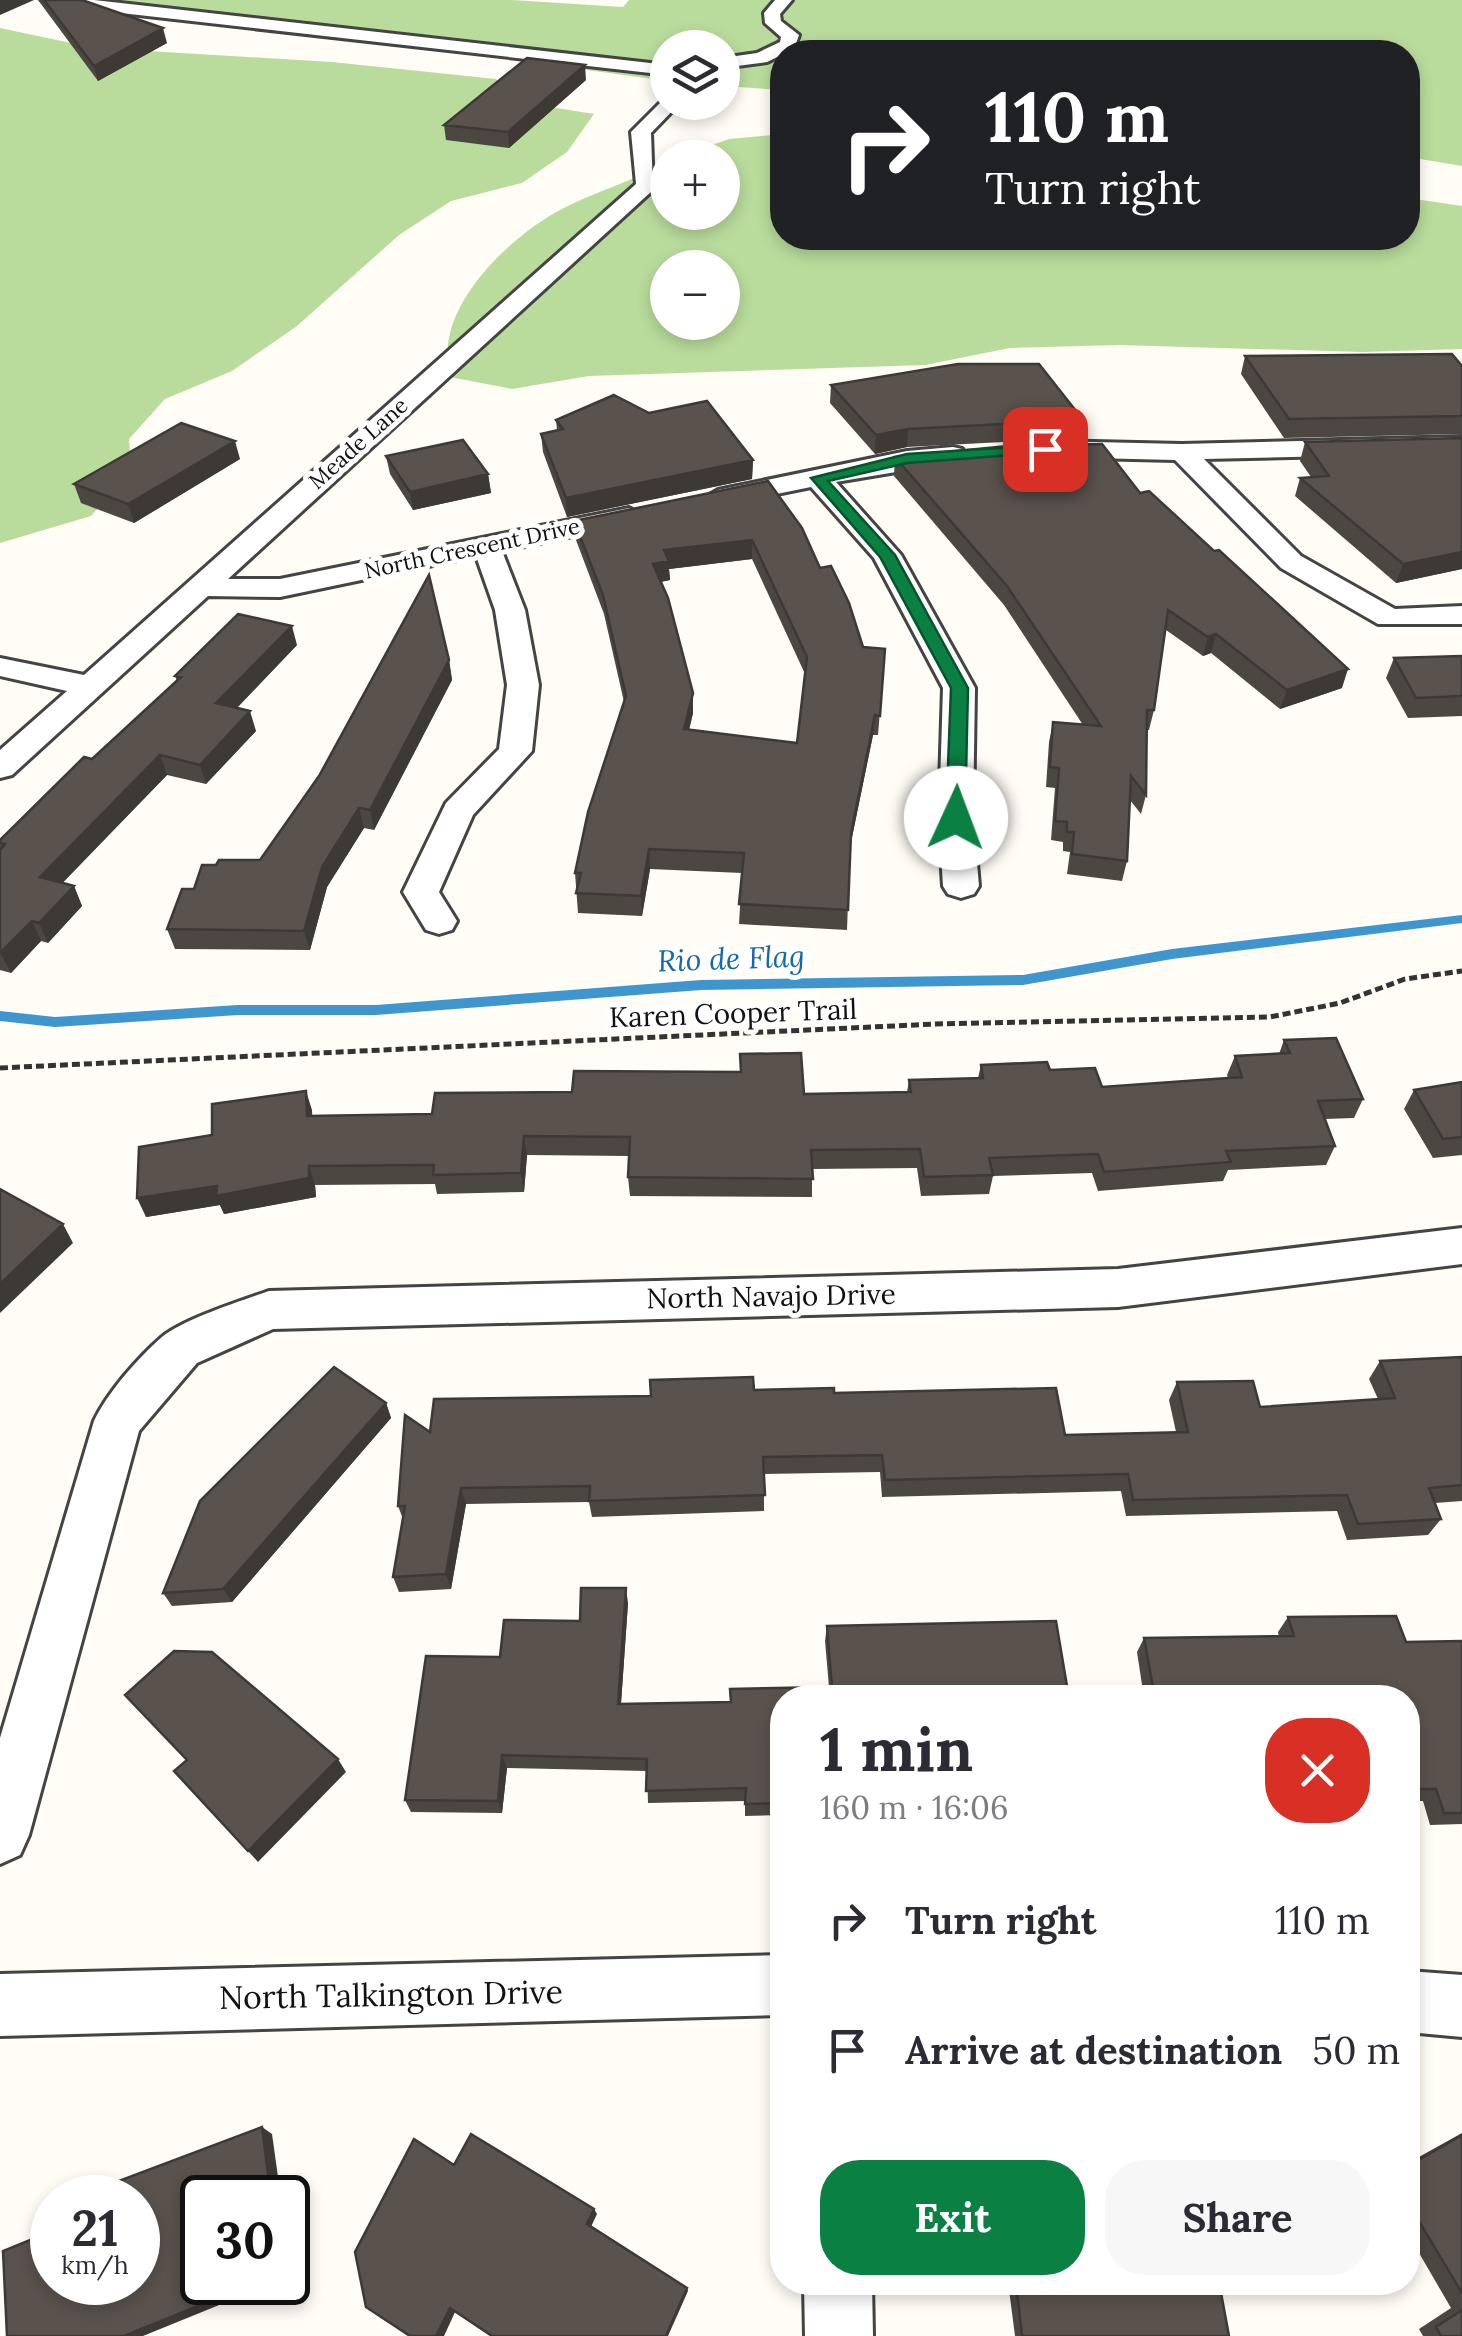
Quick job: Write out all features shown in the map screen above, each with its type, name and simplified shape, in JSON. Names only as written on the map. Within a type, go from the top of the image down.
[{"type":"street","points":[[50,0],[650,67]]},
{"type":"street","points":[[198,15],[229,0]]},
{"type":"street","points":[[784,0],[772,14],[773,23],[790,35],[789,40]]},
{"type":"street","points":[[740,61],[770,54]]},
{"type":"street","name":"Meade Lane","points":[[0,768],[197,586],[646,186],[640,132],[653,120]]},
{"type":"street","points":[[1025,450],[1182,452],[1462,445]]},
{"type":"street","points":[[1182,452],[1290,562],[1389,618],[1462,615]]},
{"type":"street","name":"North Crescent Drive","points":[[197,586],[280,588],[907,459],[986,453]]},
{"type":"street","points":[[818,478],[887,555],[959,688],[956,818],[961,886]]},
{"type":"street","points":[[439,921],[421,892],[458,811],[514,751],[524,685],[510,610],[486,545]]},
{"type":"street","points":[[0,667],[90,686]]},
{"type":"street","name":"North Navajo Drive","points":[[0,1835],[118,1421],[181,1350],[269,1310],[1118,1288],[1462,1246]]},
{"type":"street","name":"North Talkington Drive","points":[[0,2005],[770,1986]]},
{"type":"street","points":[[1420,2003],[1462,2006]]},
{"type":"street","points":[[838,2295],[839,2336]]},
{"type":"path","name":"Karen Cooper Trail","points":[[0,1068],[935,1024],[1270,1017],[1340,1003],[1404,979],[1462,971]]},
{"type":"green space","points":[[48,0],[512,0],[623,7],[629,0],[1462,0],[1462,166],[1420,159],[1420,40],[770,40],[770,89],[740,87],[740,30],[650,30],[650,79],[558,66],[512,50],[444,39],[188,21]]},
{"type":"green space","points":[[0,28],[71,43],[148,51],[332,62],[496,79],[519,102],[594,114],[567,152],[522,183],[451,201],[399,235],[297,326],[232,371],[165,399],[129,439],[131,470],[91,516],[0,543]]},
{"type":"green space","points":[[770,135],[770,250],[1420,250],[1420,200],[1462,206],[1462,349],[1363,352],[1119,345],[1010,348],[925,365],[589,376],[512,389],[450,377],[448,343],[455,319],[464,299],[492,263],[544,219],[650,170],[650,230],[740,230],[740,140],[726,140]]},
{"type":"building","points":[[44,0],[82,0],[163,28],[94,66]]},
{"type":"building","points":[[527,58],[585,65],[508,132],[444,125]]},
{"type":"building","points":[[1452,354],[1462,366],[1462,416],[1289,419],[1245,356]]},
{"type":"building","points":[[958,364],[1039,364],[1083,420],[908,429],[876,435],[831,385]]},
{"type":"building","points":[[614,395],[649,413],[707,401],[753,460],[566,498],[541,434],[563,429],[556,420]]},
{"type":"building","points":[[181,423],[235,441],[128,504],[74,484]]},
{"type":"building","points":[[1462,438],[1462,552],[1403,564],[1300,478],[1329,476],[1305,442]]},
{"type":"building","points":[[463,440],[488,474],[410,492],[386,456]]},
{"type":"building","points":[[1102,444],[1140,493],[1149,491],[1214,551],[1219,550],[1348,669],[1287,690],[1216,634],[1208,637],[1168,610],[1154,710],[1147,710],[1146,795],[1131,776],[1127,861],[1072,854],[1074,832],[1067,832],[1067,822],[1055,821],[1059,768],[1050,767],[1053,722],[1101,726],[1007,586],[895,457],[1008,446]]},
{"type":"building","points":[[768,481],[802,528],[820,568],[831,566],[849,603],[863,647],[885,649],[880,716],[875,715],[851,833],[848,910],[739,904],[744,853],[649,849],[641,896],[576,893],[581,873],[575,873],[588,812],[626,696],[603,595],[574,521]],"holes":[[[752,540],[807,657],[797,743],[684,729],[693,693],[668,598],[653,564],[669,561],[664,550]]]},
{"type":"building","points":[[429,575],[449,660],[370,810],[359,808],[322,867],[304,931],[167,929],[182,889],[194,889],[202,865],[216,865],[219,860],[260,860],[319,776]]},
{"type":"building","points":[[238,614],[292,626],[216,703],[250,711],[200,765],[160,755],[40,877],[74,886],[39,923],[32,921],[0,953],[0,850],[5,844],[0,840],[84,757],[92,759],[181,677],[175,676]]},
{"type":"building","points":[[1462,656],[1462,696],[1416,698],[1394,658]]},
{"type":"building","points":[[1336,1038],[1363,1099],[1318,1101],[1335,1146],[1226,1151],[1231,1162],[1104,1172],[1098,1154],[989,1158],[993,1175],[924,1177],[920,1149],[811,1150],[813,1179],[628,1177],[630,1137],[524,1136],[521,1173],[433,1175],[434,1165],[309,1166],[309,1178],[216,1196],[217,1186],[137,1198],[139,1147],[212,1135],[212,1104],[306,1091],[307,1116],[432,1114],[435,1093],[572,1092],[574,1071],[741,1072],[740,1054],[801,1053],[804,1094],[911,1092],[909,1080],[983,1078],[981,1065],[1047,1062],[1050,1070],[1095,1068],[1102,1087],[1242,1077],[1235,1056],[1290,1053],[1284,1040]]},
{"type":"building","points":[[1462,1082],[1462,1137],[1443,1139],[1414,1090]]},
{"type":"building","points":[[0,1189],[63,1224],[0,1284]]},
{"type":"building","points":[[1462,1357],[1462,1485],[1429,1488],[1441,1519],[1358,1524],[1347,1495],[1133,1500],[1128,1474],[885,1480],[882,1455],[763,1457],[765,1495],[589,1501],[590,1486],[461,1488],[446,1574],[393,1577],[405,1506],[398,1506],[405,1415],[430,1432],[434,1399],[651,1396],[650,1380],[753,1377],[754,1390],[834,1388],[834,1393],[1056,1388],[1065,1435],[1188,1432],[1177,1382],[1253,1381],[1260,1407],[1395,1398],[1380,1361]]},
{"type":"building","points":[[334,1367],[386,1403],[223,1589],[163,1593],[200,1501]]},
{"type":"building","points":[[581,1588],[626,1588],[618,1704],[731,1702],[730,1689],[770,1688],[770,1803],[745,1804],[746,1788],[646,1791],[647,1759],[502,1755],[498,1801],[405,1800],[426,1656],[500,1657],[504,1620],[580,1621]]},
{"type":"building","points":[[1396,1616],[1406,1642],[1462,1641],[1462,1813],[1444,1813],[1436,1789],[1420,1789],[1420,1685],[1153,1685],[1144,1638],[1294,1636],[1288,1617]]},
{"type":"building","points":[[1056,1621],[1067,1685],[832,1685],[827,1626]]},
{"type":"building","points":[[174,1651],[212,1652],[338,1759],[248,1851],[174,1771],[187,1760],[125,1695]]},
{"type":"building","points":[[262,2127],[268,2175],[180,2175],[180,2305],[200,2305],[124,2336],[7,2336],[3,2251],[30,2240],[30,2305],[160,2305],[160,2175],[135,2175]]},
{"type":"building","points":[[471,2134],[594,2209],[587,2224],[687,2288],[666,2336],[492,2336],[450,2308],[436,2336],[410,2336],[366,2307],[355,2252],[414,2139],[454,2165]]},
{"type":"building","points":[[1462,2135],[1462,2293],[1420,2223],[1420,2159]]},
{"type":"building","points":[[1017,2295],[1221,2295],[1229,2336],[1022,2336]]},
{"type":"building","points":[[1462,2310],[1462,2336],[1441,2336],[1436,2327]]},
{"type":"waterway","name":"Rio de Flag","points":[[0,1016],[55,1022],[238,1010],[376,1010],[701,985],[1023,980],[1172,954],[1462,919]]},
{"type":"route","points":[[956,818],[959,688],[917,604],[887,555],[818,478],[907,459],[1045,449]]}]
